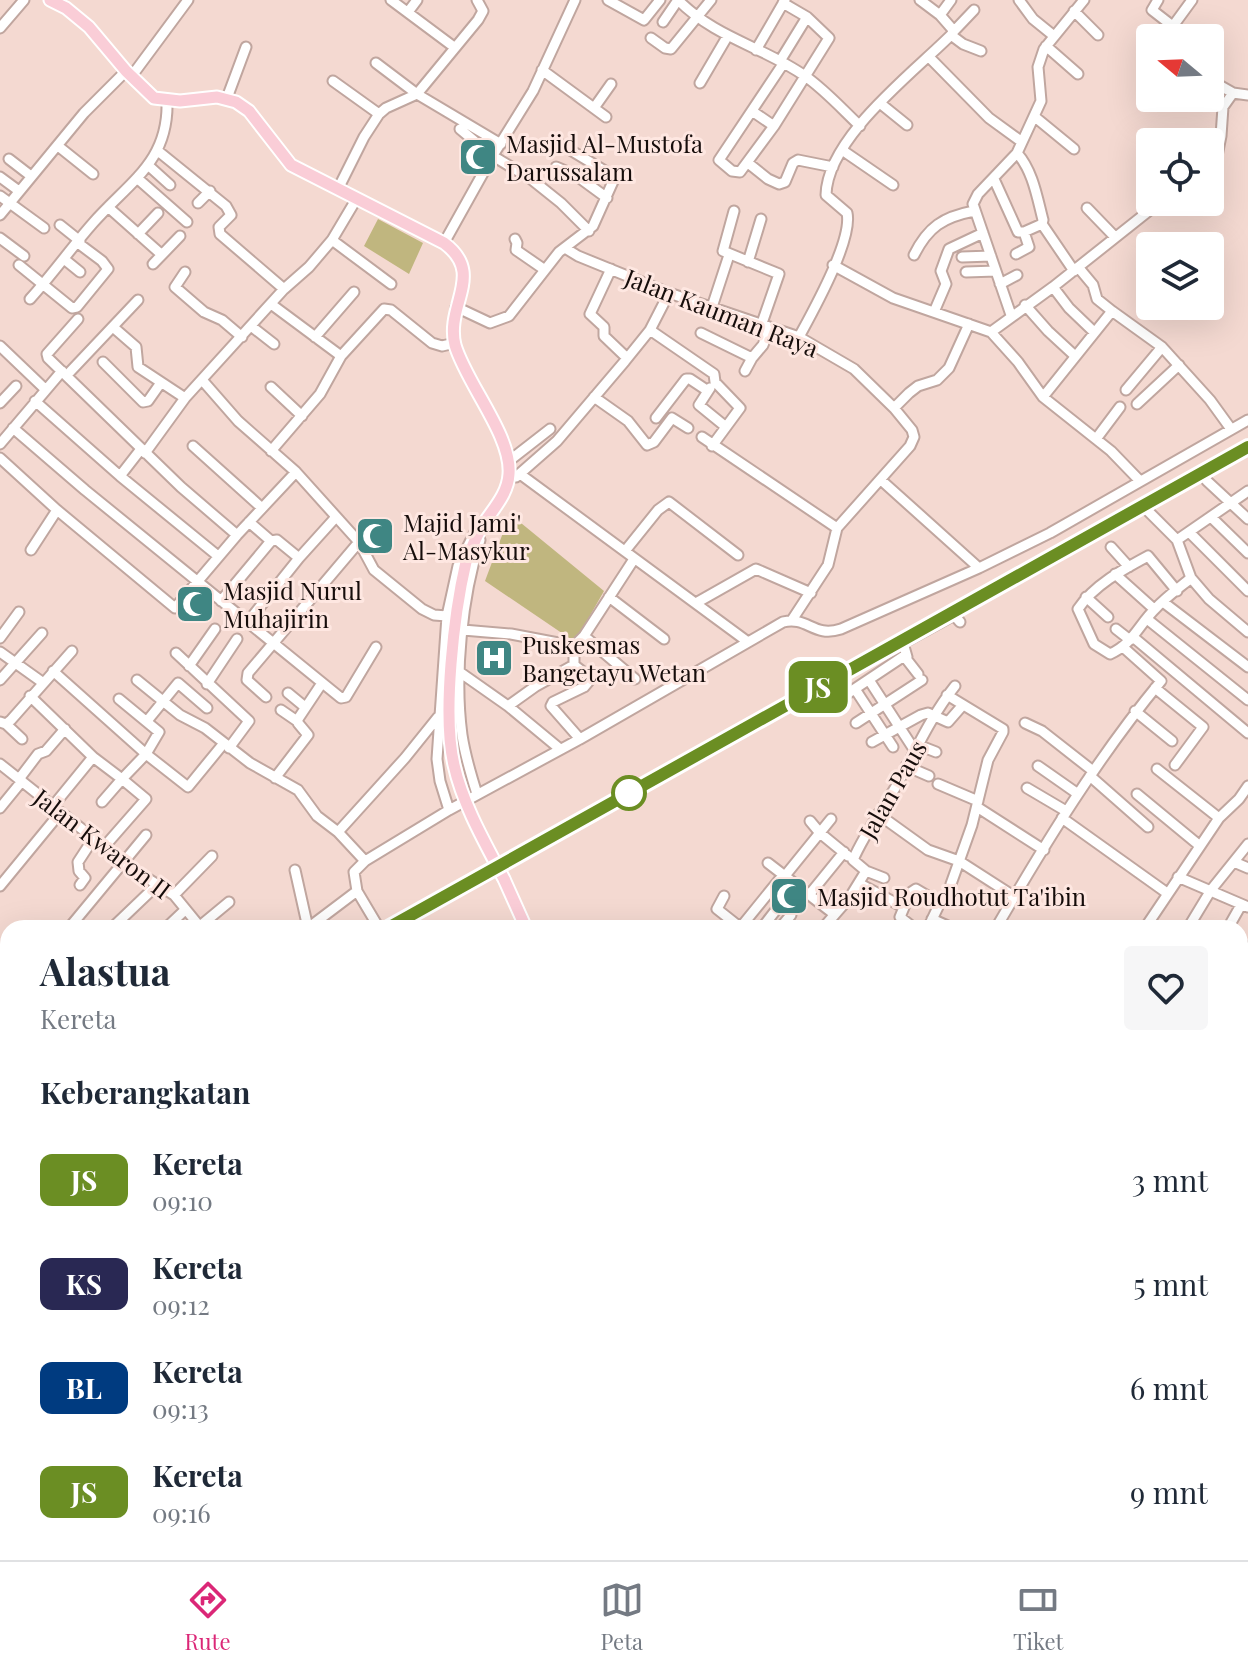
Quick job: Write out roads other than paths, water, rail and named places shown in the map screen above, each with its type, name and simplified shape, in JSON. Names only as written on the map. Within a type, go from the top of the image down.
[{"type":"main road","points":[[50,0],[66,8],[89,27],[148,94],[167,101],[227,98],[249,111],[286,162],[444,243],[461,259],[463,289],[452,332],[504,446],[509,461],[509,476],[466,562],[456,625],[450,703],[451,747],[461,788],[522,920]]},
{"type":"street","points":[[0,28],[24,0]]},
{"type":"street","points":[[0,215],[84,113],[129,74],[188,0]]},
{"type":"street","points":[[391,0],[454,47]]},
{"type":"street","points":[[408,12],[417,0]]},
{"type":"street","points":[[338,189],[379,114],[417,94],[482,13],[477,0]]},
{"type":"street","points":[[444,243],[490,155],[501,144],[527,102],[575,0]]},
{"type":"street","points":[[608,0],[644,20],[660,0]]},
{"type":"street","points":[[663,22],[678,0],[697,18],[727,37],[782,62],[806,77],[860,126]]},
{"type":"street","points":[[651,38],[671,49],[711,0]]},
{"type":"street","points":[[920,0],[940,15],[963,44],[981,51]]},
{"type":"street","points":[[940,15],[951,0]]},
{"type":"street","points":[[1019,0],[1033,19],[1054,36]]},
{"type":"street","points":[[1158,0],[1152,10],[1169,24]]},
{"type":"street","points":[[1183,24],[1192,0]]},
{"type":"street","points":[[756,50],[784,1],[807,17],[829,38],[774,126],[748,163],[740,172],[735,172],[719,161],[807,17]]},
{"type":"street","points":[[1011,315],[974,211],[975,198],[1017,153],[1042,96],[1038,67],[1046,46],[1080,4],[1098,35]]},
{"type":"street","points":[[799,337],[844,240],[848,219],[844,209],[826,195],[833,167],[842,150],[860,126],[974,10]]},
{"type":"street","points":[[700,83],[727,37]]},
{"type":"street","points":[[1046,46],[1078,74]]},
{"type":"street","points":[[227,98],[246,47]]},
{"type":"street","points":[[929,57],[989,118],[1022,142]]},
{"type":"street","points":[[376,63],[417,94],[501,144]]},
{"type":"street","points":[[542,70],[606,117]]},
{"type":"street","points":[[333,81],[379,114]]},
{"type":"street","points":[[594,108],[611,84]]},
{"type":"street","points":[[1224,88],[1248,95]]},
{"type":"street","points":[[1221,128],[1223,107],[1233,93]]},
{"type":"street","points":[[30,299],[108,207],[149,166],[158,151],[168,118],[167,101]]},
{"type":"street","points":[[881,104],[907,125]]},
{"type":"street","points":[[752,111],[774,126]]},
{"type":"street","points":[[1035,117],[1074,149]]},
{"type":"street","points":[[460,129],[478,144]]},
{"type":"street","points":[[456,307],[485,322],[503,320],[515,311],[565,248],[589,231],[599,218],[615,177],[562,145]]},
{"type":"street","points":[[58,146],[93,174]]},
{"type":"street","points":[[842,150],[893,185]]},
{"type":"street","points":[[158,151],[210,191],[231,213],[219,227],[220,234],[284,289]]},
{"type":"street","points":[[1017,153],[1024,160],[1031,178],[1042,224],[1076,269],[1093,285],[1095,297],[1162,347],[1231,429]]},
{"type":"street","points":[[490,155],[531,179],[589,231]]},
{"type":"street","points":[[9,159],[31,176]]},
{"type":"street","points":[[748,163],[779,184],[785,182],[793,163],[798,160],[833,167]]},
{"type":"street","points":[[149,166],[170,185]]},
{"type":"street","points":[[556,167],[585,181],[607,198]]},
{"type":"street","points":[[0,177],[19,191]]},
{"type":"street","points":[[137,178],[187,222]]},
{"type":"street","points":[[994,179],[1018,232],[1042,224]]},
{"type":"street","points":[[198,203],[210,191]]},
{"type":"street","points":[[0,196],[44,228]]},
{"type":"street","points":[[120,476],[185,398],[284,289],[309,267],[332,240],[357,198]]},
{"type":"street","points":[[108,207],[161,254]]},
{"type":"street","points":[[1087,208],[1115,237]]},
{"type":"street","points":[[734,211],[723,251],[779,274],[763,345],[745,371]]},
{"type":"street","points":[[914,255],[927,233],[951,216],[974,211]]},
{"type":"street","points":[[138,234],[158,213]]},
{"type":"street","points":[[991,332],[1144,216]]},
{"type":"street","points":[[748,262],[761,219]]},
{"type":"street","points":[[0,238],[43,285],[75,308],[108,267],[60,225]]},
{"type":"street","points":[[1016,254],[1029,247],[1024,232]]},
{"type":"street","points":[[934,312],[946,284],[941,271],[949,249],[983,233]]},
{"type":"street","points":[[153,264],[180,236]]},
{"type":"street","points":[[515,239],[516,250],[545,270]]},
{"type":"street","points":[[332,240],[391,284]]},
{"type":"street","name":"Jalan Kauman Raya","points":[[565,248],[669,293],[799,337],[848,365],[894,408],[912,430],[914,437],[881,480],[837,528],[828,565],[792,620]]},
{"type":"street","points":[[712,307],[729,255]]},
{"type":"street","points":[[962,257],[991,256]]},
{"type":"street","points":[[64,259],[80,272]]},
{"type":"street","points":[[833,265],[893,298],[991,332],[1043,397],[1096,439],[1140,481]]},
{"type":"street","points":[[611,269],[590,314],[604,327],[604,336],[627,358]]},
{"type":"street","points":[[966,272],[996,271]]},
{"type":"street","points":[[185,272],[175,287],[204,312],[222,320],[242,337]]},
{"type":"street","points":[[1000,284],[1017,275]]},
{"type":"street","points":[[1053,287],[1093,331]]},
{"type":"street","points":[[315,337],[354,292]]},
{"type":"street","points":[[506,487],[557,441],[627,358],[650,330],[669,293]]},
{"type":"street","points":[[0,444],[45,389],[138,300]]},
{"type":"street","points":[[271,304],[341,356]]},
{"type":"street","points":[[1025,305],[1074,355]]},
{"type":"street","points":[[271,451],[320,394],[341,356],[386,308],[432,343],[442,346],[455,343]]},
{"type":"street","points":[[1043,397],[1112,311]]},
{"type":"street","points":[[78,319],[47,354],[48,358],[143,451],[237,535]]},
{"type":"street","points":[[894,408],[918,386],[937,380],[949,368],[969,324]]},
{"type":"street","points":[[251,326],[274,344]]},
{"type":"street","points":[[113,327],[136,347],[138,367],[185,398]]},
{"type":"street","points":[[650,330],[714,374],[715,382],[740,408],[712,446]]},
{"type":"street","points":[[701,333],[752,358]]},
{"type":"street","points":[[0,346],[45,389]]},
{"type":"street","points":[[1126,390],[1162,347]]},
{"type":"street","points":[[103,362],[143,402],[148,401],[160,384]]},
{"type":"street","points":[[1137,404],[1179,365]]},
{"type":"street","points":[[656,418],[686,379],[708,391]]},
{"type":"street","points":[[203,381],[238,421],[296,472],[359,542],[374,570],[427,612],[447,616]]},
{"type":"street","points":[[715,382],[699,405],[726,427]]},
{"type":"street","points":[[0,403],[16,386]]},
{"type":"street","points":[[271,387],[302,416]]},
{"type":"street","points":[[594,397],[628,421],[647,445],[654,442],[672,418],[688,428]]},
{"type":"street","points":[[35,401],[218,556]]},
{"type":"street","points":[[1096,439],[1120,407]]},
{"type":"street","points":[[374,920],[357,891],[354,872],[365,861],[449,810],[783,622],[792,620],[830,633],[979,568],[1050,533],[1248,420]]},
{"type":"street","points":[[13,428],[247,623],[348,702],[376,647]]},
{"type":"street","points":[[509,461],[550,429]]},
{"type":"street","points":[[702,437],[837,528]]},
{"type":"street","points":[[193,446],[262,508]]},
{"type":"street","points":[[0,458],[175,608],[218,556],[296,472]]},
{"type":"street","points":[[520,474],[748,642]]},
{"type":"street","points":[[881,480],[979,568]]},
{"type":"street","points":[[1207,481],[1248,519]]},
{"type":"street","points":[[1177,540],[1248,491]]},
{"type":"street","points":[[625,551],[658,510],[669,502],[738,555]]},
{"type":"street","points":[[1145,508],[1177,540],[1191,578],[1209,599],[1248,632]]},
{"type":"street","points":[[31,550],[57,510]]},
{"type":"street","points":[[247,623],[336,517]]},
{"type":"street","points":[[1212,518],[1248,553]]},
{"type":"street","points":[[449,810],[437,759],[447,616],[463,553],[476,530],[486,521]]},
{"type":"street","points":[[477,794],[461,731],[461,673],[468,582],[486,521]]},
{"type":"street","points":[[249,522],[271,541]]},
{"type":"street","points":[[1190,533],[1248,591]]},
{"type":"street","points":[[221,601],[271,541],[277,540],[299,558]]},
{"type":"street","points":[[266,697],[247,677],[273,641],[359,542]]},
{"type":"street","points":[[1111,547],[1129,567]]},
{"type":"street","points":[[1177,591],[1149,556],[1115,574],[1086,597],[1078,609],[1094,644],[1110,654],[1129,642],[1154,609],[1177,591],[1191,578]]},
{"type":"street","points":[[574,665],[574,646],[584,636],[634,559]]},
{"type":"street","points":[[696,603],[756,569],[811,593]]},
{"type":"street","points":[[1115,574],[1154,609]]},
{"type":"street","points":[[609,597],[664,639]]},
{"type":"street","points":[[1086,597],[1108,617]]},
{"type":"street","points":[[1163,602],[1248,667]]},
{"type":"street","points":[[0,638],[19,612]]},
{"type":"street","points":[[856,723],[920,677],[907,657],[903,643],[954,615],[960,622]]},
{"type":"street","points":[[1147,619],[1248,700]]},
{"type":"street","points":[[189,666],[215,629]]},
{"type":"street","points":[[1116,629],[1248,733]]},
{"type":"street","points":[[463,630],[511,634],[574,646]]},
{"type":"street","points":[[0,680],[42,633]]},
{"type":"street","points":[[584,636],[635,679]]},
{"type":"street","points":[[207,684],[237,639]]},
{"type":"street","points":[[1129,642],[1158,685],[1203,727],[1175,765]]},
{"type":"street","points":[[22,739],[3,723],[72,651]]},
{"type":"street","points":[[0,652],[42,682]]},
{"type":"street","points":[[53,671],[188,787],[249,721],[176,653]]},
{"type":"street","points":[[841,698],[902,656],[907,657]]},
{"type":"street","points":[[574,665],[587,675],[589,681],[551,706],[580,739]]},
{"type":"street","points":[[508,706],[574,665]]},
{"type":"street","points":[[461,673],[508,706],[560,749]]},
{"type":"street","points":[[137,680],[180,715],[205,728],[275,778],[298,790],[317,816],[338,832],[365,861]]},
{"type":"street","points":[[869,680],[916,748],[936,752]]},
{"type":"street","points":[[147,721],[178,683],[207,708]]},
{"type":"street","points":[[297,721],[322,683]]},
{"type":"street","points":[[1001,920],[1091,774],[1135,711],[1158,685]]},
{"type":"street","name":"Jalan Paus","points":[[829,920],[860,884],[866,871],[853,860],[933,715],[955,686]]},
{"type":"street","points":[[855,689],[893,747]]},
{"type":"street","points":[[288,693],[305,707]]},
{"type":"street","points":[[947,695],[1003,729],[988,760],[951,884]]},
{"type":"street","points":[[30,696],[93,757],[146,799],[104,847]]},
{"type":"street","points":[[102,802],[146,754],[159,732],[119,699]]},
{"type":"street","points":[[872,742],[921,715],[933,715],[948,722],[962,706]]},
{"type":"street","points":[[275,778],[308,735],[297,721],[281,710]]},
{"type":"street","points":[[1135,711],[1172,741]]},
{"type":"street","points":[[338,832],[439,717]]},
{"type":"street","points":[[1025,723],[1042,731],[1148,827]]},
{"type":"street","points":[[0,808],[38,754],[46,751],[65,729]]},
{"type":"street","points":[[0,886],[93,757]]},
{"type":"street","name":"Jalan Kwaron II","points":[[0,764],[93,839],[174,895],[194,920]]},
{"type":"street","points":[[906,766],[929,776]]},
{"type":"street","points":[[1038,766],[1078,794]]},
{"type":"street","points":[[1157,769],[1219,818]]},
{"type":"street","points":[[938,784],[977,804],[1044,850]]},
{"type":"street","points":[[1150,920],[1219,818],[1248,786]]},
{"type":"street","points":[[1027,788],[1167,893]]},
{"type":"street","points":[[1137,794],[1200,846]]},
{"type":"street","points":[[878,814],[928,850],[959,861],[1015,897]]},
{"type":"street","points":[[747,920],[831,819]]},
{"type":"street","points":[[810,821],[853,860]]},
{"type":"street","points":[[76,920],[146,835]]},
{"type":"street","points":[[80,885],[85,878],[79,871],[78,862],[93,839]]},
{"type":"street","points":[[1193,920],[1211,890],[1248,844]]},
{"type":"street","points":[[773,920],[806,892],[844,852]]},
{"type":"street","points":[[174,895],[212,856]]},
{"type":"street","points":[[1234,862],[1248,868]]},
{"type":"street","points":[[768,863],[782,879],[806,892],[834,914]]},
{"type":"street","points":[[295,870],[306,920]]},
{"type":"street","points":[[866,871],[884,878]]},
{"type":"street","points":[[1178,877],[1245,906]]},
{"type":"street","points":[[120,920],[158,884]]},
{"type":"street","points":[[860,884],[903,907]]},
{"type":"street","points":[[902,920],[903,907],[910,893],[919,890],[938,902],[931,920]]},
{"type":"street","points":[[319,920],[357,891]]},
{"type":"street","points":[[724,896],[717,910],[730,920]]},
{"type":"street","points":[[209,920],[229,902]]},
{"type":"street","points":[[174,920],[185,910]]},
{"type":"street","points":[[783,920],[786,910]]},
{"type":"railway","points":[[393,920],[1248,441]]},
{"type":"train","name":"JS","points":[[403,920],[1248,447]]},
{"type":"place","name":"Masjid Al-Mustofa Darussalam","points":[[478,157]]},
{"type":"place","name":"Majid Jami' Al-Masykur","points":[[375,536]]},
{"type":"place","name":"Masjid Nurul Muhajirin","points":[[195,604]]},
{"type":"place","name":"Puskesmas Bangetayu Wetan","points":[[494,658]]},
{"type":"place","name":"Masjid Roudhotut Ta'ibin","points":[[789,896]]}]
